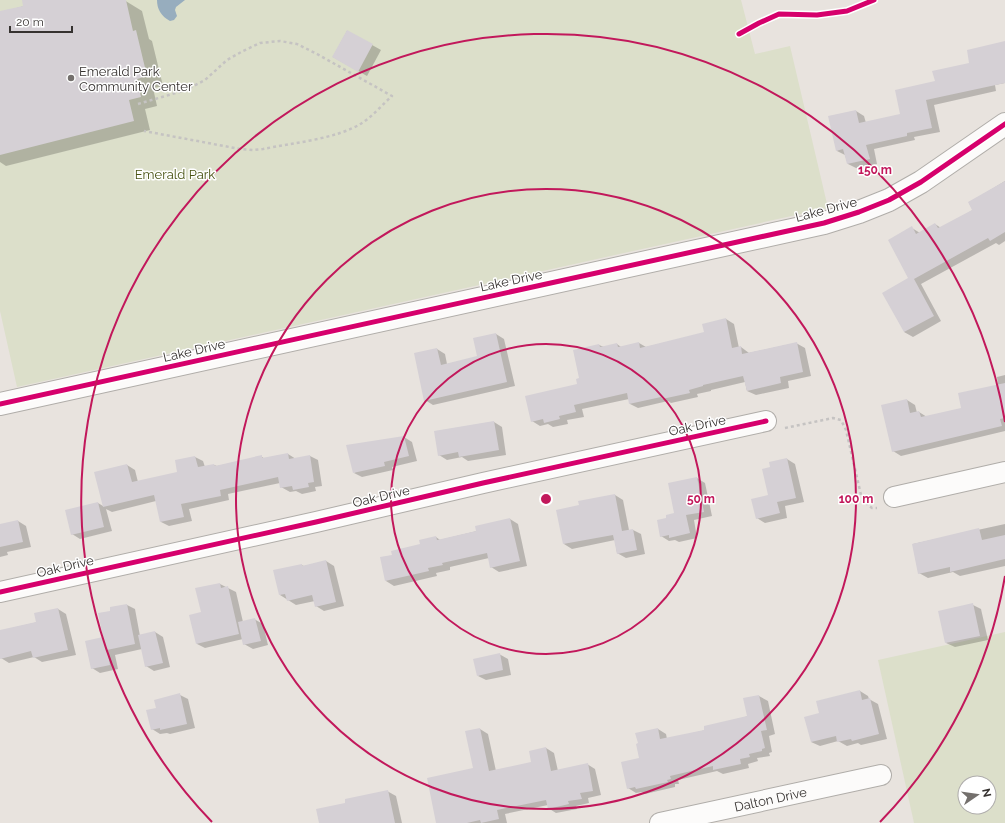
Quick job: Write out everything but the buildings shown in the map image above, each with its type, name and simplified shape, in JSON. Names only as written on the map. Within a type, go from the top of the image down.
[{"type":"street","name":"Lake Drive","points":[[0,404],[824,223],[859,212],[889,200],[921,182],[1005,124]]},
{"type":"street","name":"Oak Drive","points":[[0,592],[766,421]]},
{"type":"street","points":[[887,502],[1005,472]]},
{"type":"street","name":"Dalton Drive","points":[[660,823],[881,775]]},
{"type":"path","points":[[138,104],[186,90],[205,80],[227,60],[243,51],[260,44],[280,41],[297,44],[392,96],[370,118],[346,131],[263,149],[240,149],[144,131]]},
{"type":"path","points":[[766,421],[785,428],[833,418],[841,420],[846,430],[861,495],[872,508],[887,502]]},
{"type":"green space","name":"Emerald Park","points":[[0,0],[741,0],[755,54],[790,46],[828,208],[17,387],[0,311]]},
{"type":"green space","points":[[1005,632],[1005,823],[914,823],[878,660]]},
{"type":"water","points":[[157,0],[185,0],[176,7],[175,10],[177,16],[174,20],[170,21],[160,12]]},
{"type":"cycle path","points":[[739,34],[779,14],[817,15],[847,11],[874,0]]},
{"type":"cycle path","points":[[0,404],[824,223],[859,212],[889,200],[921,182],[1005,124]]},
{"type":"cycle path","points":[[0,592],[766,421]]},
{"type":"place","name":"Emerald Park Community Center","points":[[71,78]]}]
